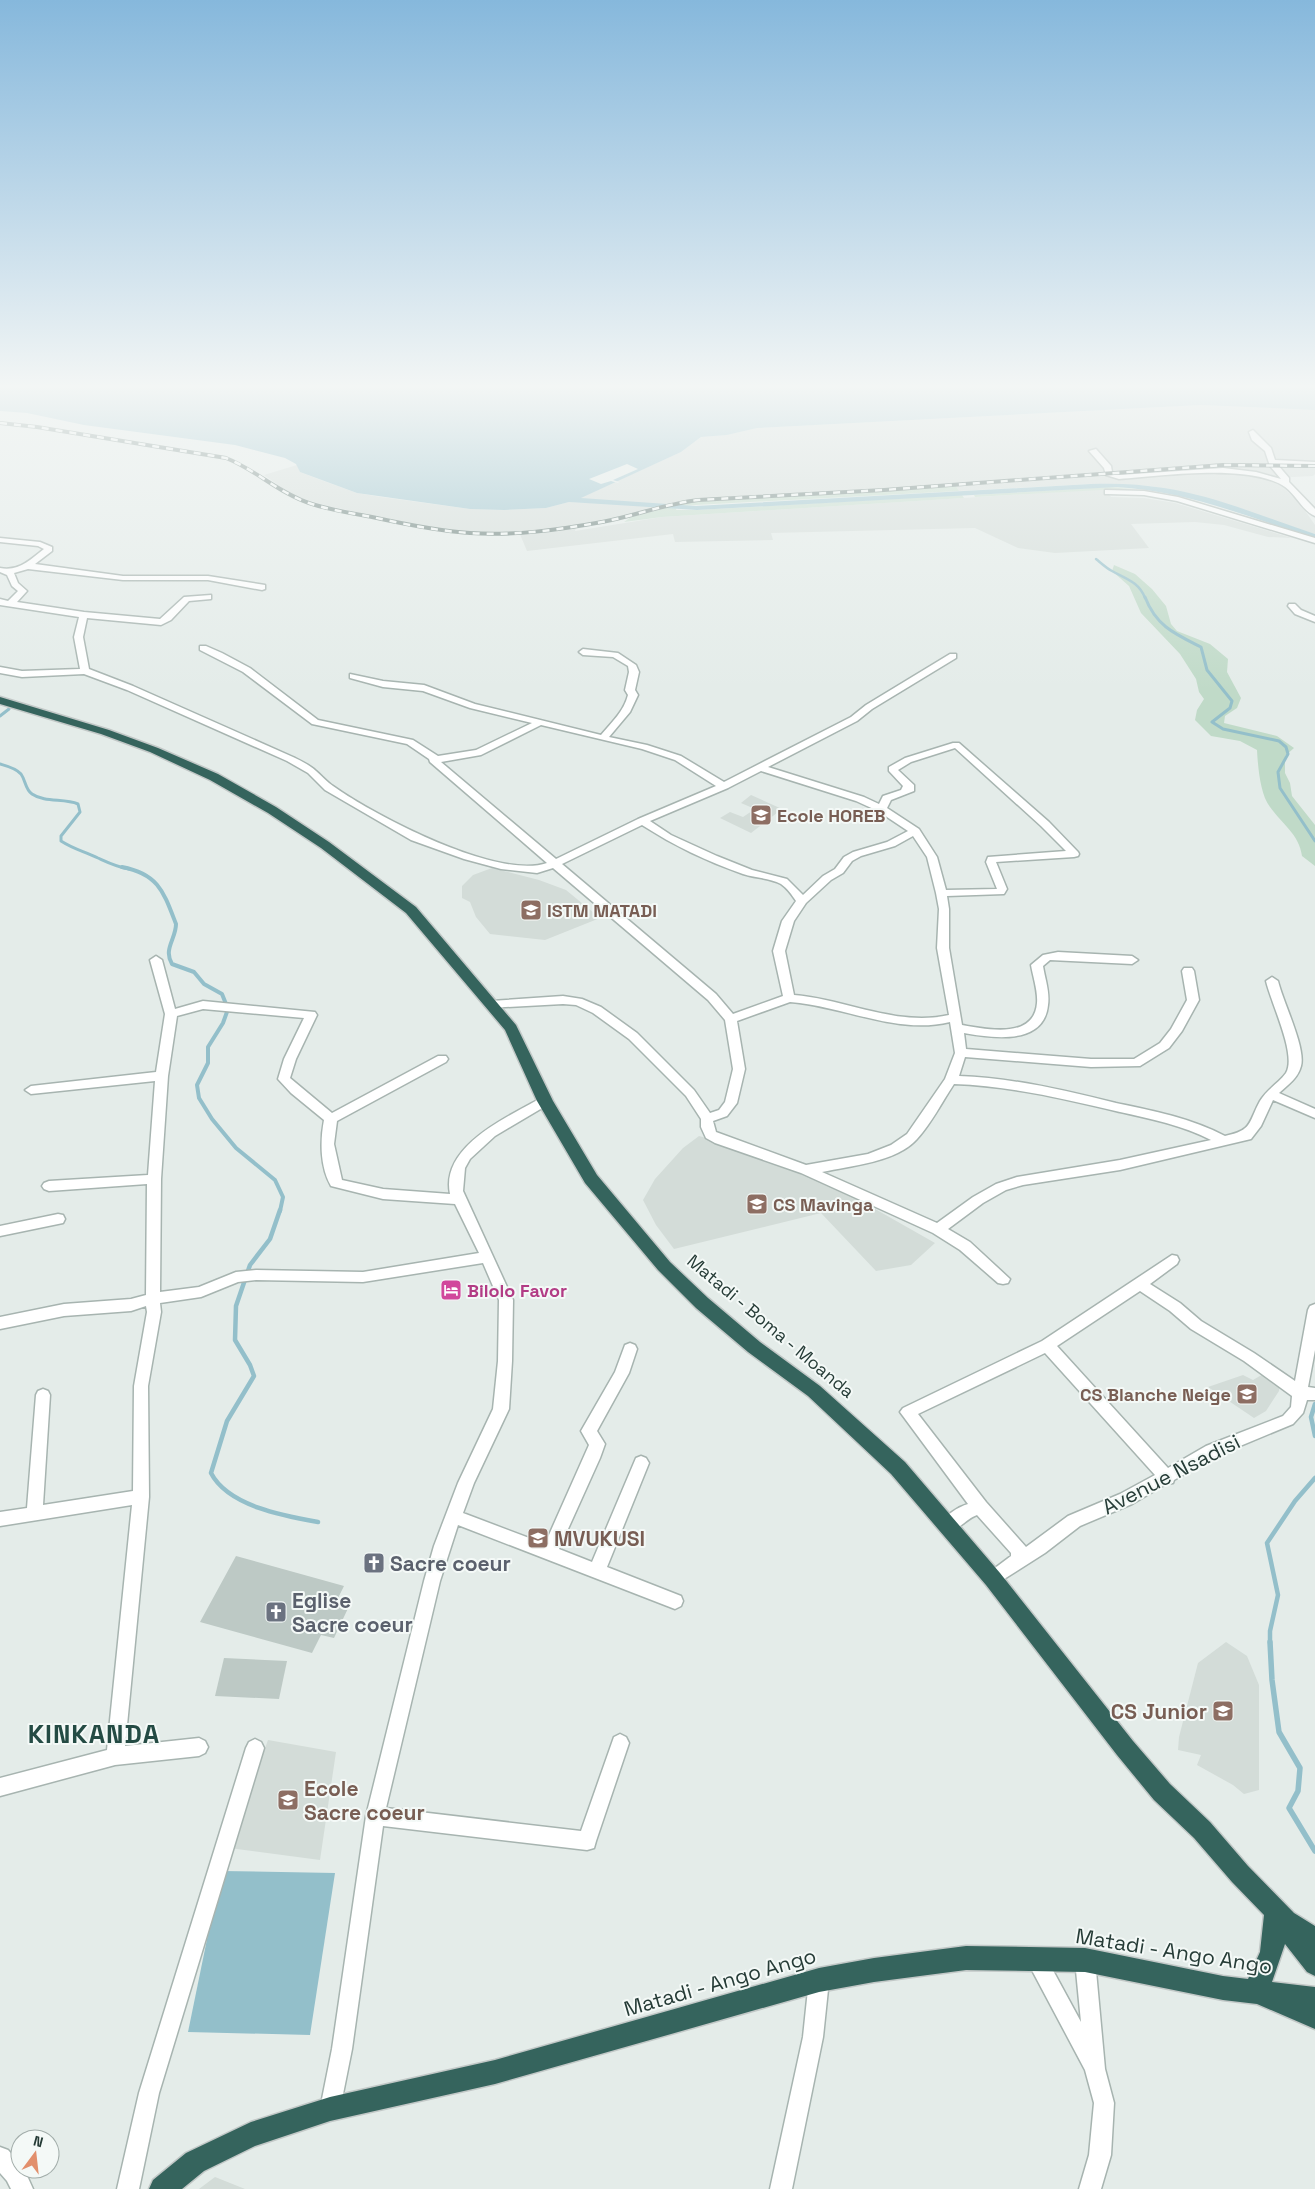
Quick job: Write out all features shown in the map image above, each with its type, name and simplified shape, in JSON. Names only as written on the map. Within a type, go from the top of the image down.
[{"type":"highway","name":"Matadi - Boma - Moanda","points":[[0,700],[64,718],[154,750],[214,777],[272,810],[325,845],[411,910],[511,1028],[545,1101],[591,1179],[664,1266],[702,1303],[747,1341],[814,1391],[898,1468],[993,1579],[1131,1756],[1162,1792],[1202,1830],[1280,1916],[1298,1944],[1315,1964]]},
{"type":"highway","name":"Matadi - Boma - Moanda","points":[[1280,1916],[1315,1939]]},
{"type":"highway","points":[[1280,1916],[1274,1950],[1255,1991],[1315,2017]]},
{"type":"highway","name":"Matadi - Ango Ango","points":[[162,2189],[195,2162],[203,2158],[250,2136],[330,2109],[505,2069],[819,1980],[874,1970],[966,1958],[1084,1960],[1223,1988],[1315,1999]]},
{"type":"street","points":[[1287,485],[1301,497],[1315,514]]},
{"type":"street","points":[[1108,492],[1144,493],[1178,499],[1315,541]]},
{"type":"street","points":[[0,540],[40,544],[49,549],[28,566],[9,572],[0,570]]},
{"type":"street","points":[[28,566],[123,578],[208,578],[262,587]]},
{"type":"street","points":[[5,603],[23,591],[14,583],[9,572]]},
{"type":"street","points":[[5,603],[84,616],[161,622],[168,618],[187,599],[208,597]]},
{"type":"street","points":[[1292,606],[1305,616],[1315,619]]},
{"type":"street","points":[[84,616],[77,631],[77,639],[85,671]]},
{"type":"street","points":[[203,648],[230,659],[256,675],[309,718],[324,724],[410,742],[437,760],[434,760]]},
{"type":"street","points":[[583,652],[615,655],[632,665],[634,672],[630,690],[633,695],[632,700],[604,737]]},
{"type":"street","points":[[0,670],[22,674],[85,671],[182,710],[290,759],[311,771],[329,788],[415,838],[468,857],[501,866],[537,870],[554,864],[642,821],[724,786],[738,777],[760,768],[854,719],[869,707],[953,656]]},
{"type":"street","points":[[353,676],[383,684],[424,688],[462,703],[644,747],[678,758],[724,786]]},
{"type":"street","points":[[434,760],[478,753],[539,723]]},
{"type":"street","points":[[882,809],[887,798],[909,791],[905,789],[910,787],[892,769],[908,760],[956,745],[1045,824],[1074,854],[992,859],[991,862],[1002,889],[1000,892],[941,893]]},
{"type":"street","points":[[434,760],[712,997],[732,1019],[739,1070],[735,1092],[731,1104],[723,1113],[707,1119]]},
{"type":"street","points":[[760,768],[860,799],[882,809],[915,831],[932,857],[941,893],[944,909],[942,936],[961,1053],[951,1080],[912,1137],[896,1148],[870,1158],[806,1170]]},
{"type":"street","points":[[642,821],[667,837],[712,858],[748,872],[783,881],[789,884],[802,901]]},
{"type":"street","points":[[788,998],[779,951],[788,921],[802,901],[827,878],[839,871],[848,859],[857,854],[892,844],[915,831]]},
{"type":"street","points":[[732,1019],[788,998],[814,1000],[863,1013],[897,1019],[955,1022],[995,1033],[1024,1031],[1032,1027],[1038,1020],[1042,1007],[1037,965],[1047,957],[1132,960]]},
{"type":"street","points":[[116,1756],[141,1497],[141,1386],[154,1312],[154,1179],[162,1076],[172,1014],[156,960]]},
{"type":"street","points":[[961,1053],[1091,1062],[1136,1063],[1165,1045],[1167,1040],[1176,1031],[1193,1000],[1188,970]]},
{"type":"street","points":[[938,1230],[1000,1187],[1022,1180],[1120,1165],[1246,1136],[1253,1130],[1271,1094],[1291,1075],[1295,1062],[1294,1045],[1279,1008],[1272,980]]},
{"type":"street","points":[[491,1005],[563,1000],[578,1002],[597,1010],[633,1036],[690,1093],[707,1119],[707,1127],[711,1134],[720,1140],[806,1170],[938,1230],[965,1246],[1004,1278]]},
{"type":"street","points":[[172,1014],[203,1005],[311,1015],[290,1059],[284,1078],[294,1090],[311,1100],[331,1119]]},
{"type":"street","points":[[442,1059],[331,1119],[327,1135],[327,1151],[336,1183],[383,1194],[459,1199]]},
{"type":"street","points":[[31,1090],[162,1076]]},
{"type":"street","points":[[951,1080],[1037,1088],[1180,1122],[1201,1129],[1224,1141]]},
{"type":"street","points":[[1271,1094],[1315,1114]]},
{"type":"street","points":[[330,2109],[342,2049],[348,1997],[376,1816],[432,1581],[453,1516],[500,1409],[505,1361],[506,1300],[459,1199],[456,1180],[458,1168],[465,1156],[490,1133],[545,1101]]},
{"type":"street","points":[[49,1186],[154,1179]]},
{"type":"street","points":[[0,1231],[58,1219]]},
{"type":"street","points":[[0,1323],[64,1310],[132,1305],[153,1298],[202,1292],[236,1277],[255,1275],[364,1277],[487,1257]]},
{"type":"street","points":[[1018,1560],[1020,1551],[980,1507],[908,1412],[1047,1344],[1140,1284],[1172,1260]]},
{"type":"street","points":[[1140,1284],[1175,1306],[1196,1325],[1307,1393]]},
{"type":"street","name":"Avenue Nsadisi","points":[[993,1579],[1018,1560],[1039,1548],[1074,1521],[1126,1499],[1167,1478],[1211,1451],[1288,1420],[1298,1409],[1307,1393],[1315,1310]]},
{"type":"street","points":[[1047,1344],[1167,1478]]},
{"type":"street","points":[[549,1553],[597,1444],[588,1431],[622,1373],[630,1349]]},
{"type":"street","points":[[35,1512],[43,1395]]},
{"type":"street","points":[[597,1571],[641,1463]]},
{"type":"street","points":[[0,1519],[35,1512],[141,1497]]},
{"type":"street","points":[[948,1525],[967,1512],[980,1507]]},
{"type":"street","points":[[453,1516],[675,1601]]},
{"type":"street","points":[[376,1816],[587,1841],[620,1743]]},
{"type":"street","points":[[0,1787],[116,1756],[199,1747]]},
{"type":"street","points":[[128,2189],[149,2093],[255,1748]]},
{"type":"street","points":[[1036,1959],[1095,2069]]},
{"type":"street","points":[[1084,1960],[1095,2069],[1104,2103],[1104,2124],[1100,2155],[1090,2189]]},
{"type":"street","points":[[781,2189],[813,2037],[819,1980]]},
{"type":"street","points":[[0,2158],[15,2173],[22,2189]]},
{"type":"shaded area","points":[[278,485],[336,485],[357,493],[470,509],[504,510],[546,508],[569,502],[598,503],[580,498],[608,485],[1069,485],[959,491],[956,486],[708,500],[664,507],[618,520],[576,527],[575,531],[662,517],[1105,489],[1111,497],[1144,498],[1175,503],[1292,538],[1268,537],[1224,525],[1195,522],[1131,524],[1149,548],[1055,553],[1018,548],[975,528],[771,533],[773,540],[675,542],[673,534],[527,551],[519,532],[471,533],[440,530],[324,505],[292,495]]},
{"type":"shaded area","points":[[1126,485],[1279,485],[1299,502],[1315,525],[1315,534],[1198,496],[1151,486]]},
{"type":"shaded area","name":"Ecole HOREB","points":[[751,795],[782,809],[751,833],[720,818],[730,812],[743,817],[755,809],[741,803]]},
{"type":"shaded area","name":"ISTM MATADI","points":[[492,868],[539,880],[566,890],[600,918],[545,940],[490,934],[476,917],[470,902],[462,898],[462,886],[473,875]]},
{"type":"shaded area","name":"CS Mavinga","points":[[699,1136],[728,1144],[751,1156],[817,1176],[935,1243],[911,1265],[876,1271],[821,1213],[674,1249],[656,1225],[643,1200],[655,1179],[683,1148]]},
{"type":"shaded area","name":"CS Blanche Neige","points":[[1265,1373],[1280,1382],[1279,1391],[1266,1411],[1254,1418],[1208,1387],[1243,1375],[1253,1380]]},
{"type":"shaded area","name":"CS Junior","points":[[1226,1642],[1247,1656],[1259,1685],[1259,1790],[1244,1794],[1233,1785],[1197,1765],[1201,1755],[1178,1750],[1179,1737],[1198,1663]]},
{"type":"shaded area","name":"Ecole Sacre coeur","points":[[268,1740],[336,1752],[320,1860],[229,1848]]},
{"type":"shaded area","points":[[215,2177],[245,2189],[199,2189]]},
{"type":"green space","points":[[956,486],[959,491],[677,506],[676,510],[962,495],[964,498],[662,517],[624,522],[631,517],[690,502]]},
{"type":"green space","points":[[1106,487],[1136,488],[975,497],[974,495]]},
{"type":"green space","points":[[1114,565],[1135,574],[1152,589],[1166,606],[1171,624],[1177,631],[1210,644],[1228,659],[1227,672],[1241,698],[1237,708],[1225,716],[1224,723],[1277,736],[1294,748],[1285,756],[1285,773],[1290,783],[1292,796],[1315,825],[1315,866],[1302,856],[1294,835],[1267,802],[1260,780],[1257,750],[1240,741],[1211,736],[1195,720],[1197,710],[1204,699],[1199,692],[1196,679],[1180,654],[1141,613],[1129,586],[1112,571]]},
{"type":"water","points":[[336,485],[609,485],[581,498],[696,506],[1070,485],[1138,485],[1203,496],[1315,534],[1315,539],[1193,499],[1143,489],[1117,487],[697,510],[569,502],[546,508],[470,509],[357,493]]},
{"type":"water","points":[[221,1871],[335,1873],[310,2035],[188,2032]]},
{"type":"building","name":"Eglise Sacre coeur","points":[[236,1556],[344,1586],[338,1598],[351,1602],[334,1638],[321,1635],[312,1653],[200,1622]]},
{"type":"building","points":[[224,1658],[287,1661],[279,1699],[215,1696]]},
{"type":"waterway","points":[[1096,559],[1136,585],[1145,598]]},
{"type":"waterway","points":[[1145,597],[1149,607],[1167,628],[1201,647],[1207,670],[1232,701],[1230,708],[1212,722],[1223,729],[1279,741],[1286,747],[1288,754],[1278,772],[1280,788],[1315,841]]},
{"type":"waterway","points":[[0,716],[9,709]]},
{"type":"waterway","points":[[0,764],[11,767],[19,772],[28,790],[37,797],[78,804],[80,812],[61,836],[61,841],[109,863],[129,869]]},
{"type":"waterway","points":[[122,867],[144,874],[152,880],[168,903],[176,924],[169,949],[172,964],[194,972],[204,984],[222,994],[228,1009],[223,1023],[208,1047],[208,1063],[197,1085],[199,1098],[212,1119],[236,1148],[275,1180],[283,1197],[280,1211]]},
{"type":"waterway","points":[[280,1210],[270,1239],[250,1265],[236,1306],[235,1340],[250,1365],[254,1376],[227,1421],[211,1473],[230,1494],[258,1508],[318,1522]]},
{"type":"waterway","points":[[1315,1404],[1311,1417],[1315,1436]]},
{"type":"waterway","points":[[1270,1642],[1270,1631],[1278,1595],[1267,1543],[1295,1501],[1315,1478]]},
{"type":"waterway","points":[[1270,1642],[1272,1680],[1279,1732],[1300,1768],[1298,1791],[1289,1808],[1315,1851]]},
{"type":"railway","points":[[275,485],[298,499],[340,511],[421,527],[486,534],[536,532],[586,525],[698,500],[950,485]]},
{"type":"place","name":"Ecole HOREB","points":[[761,815]]},
{"type":"place","name":"ISTM MATADI","points":[[531,910]]},
{"type":"place","name":"CS Mavinga","points":[[757,1204]]},
{"type":"place","name":"Bilolo Favor","points":[[451,1290]]},
{"type":"place","name":"CS Blanche Neige","points":[[1247,1394]]},
{"type":"place","name":"MVUKUSI","points":[[538,1538]]},
{"type":"place","name":"Sacre coeur","points":[[374,1563]]},
{"type":"place","name":"Eglise Sacre coeur","points":[[276,1612]]},
{"type":"place","name":"CS Junior","points":[[1223,1711]]},
{"type":"place","name":"Ecole Sacre coeur","points":[[288,1800]]},
{"type":"district","name":"KINKANDA","points":[[94,1734]]}]
